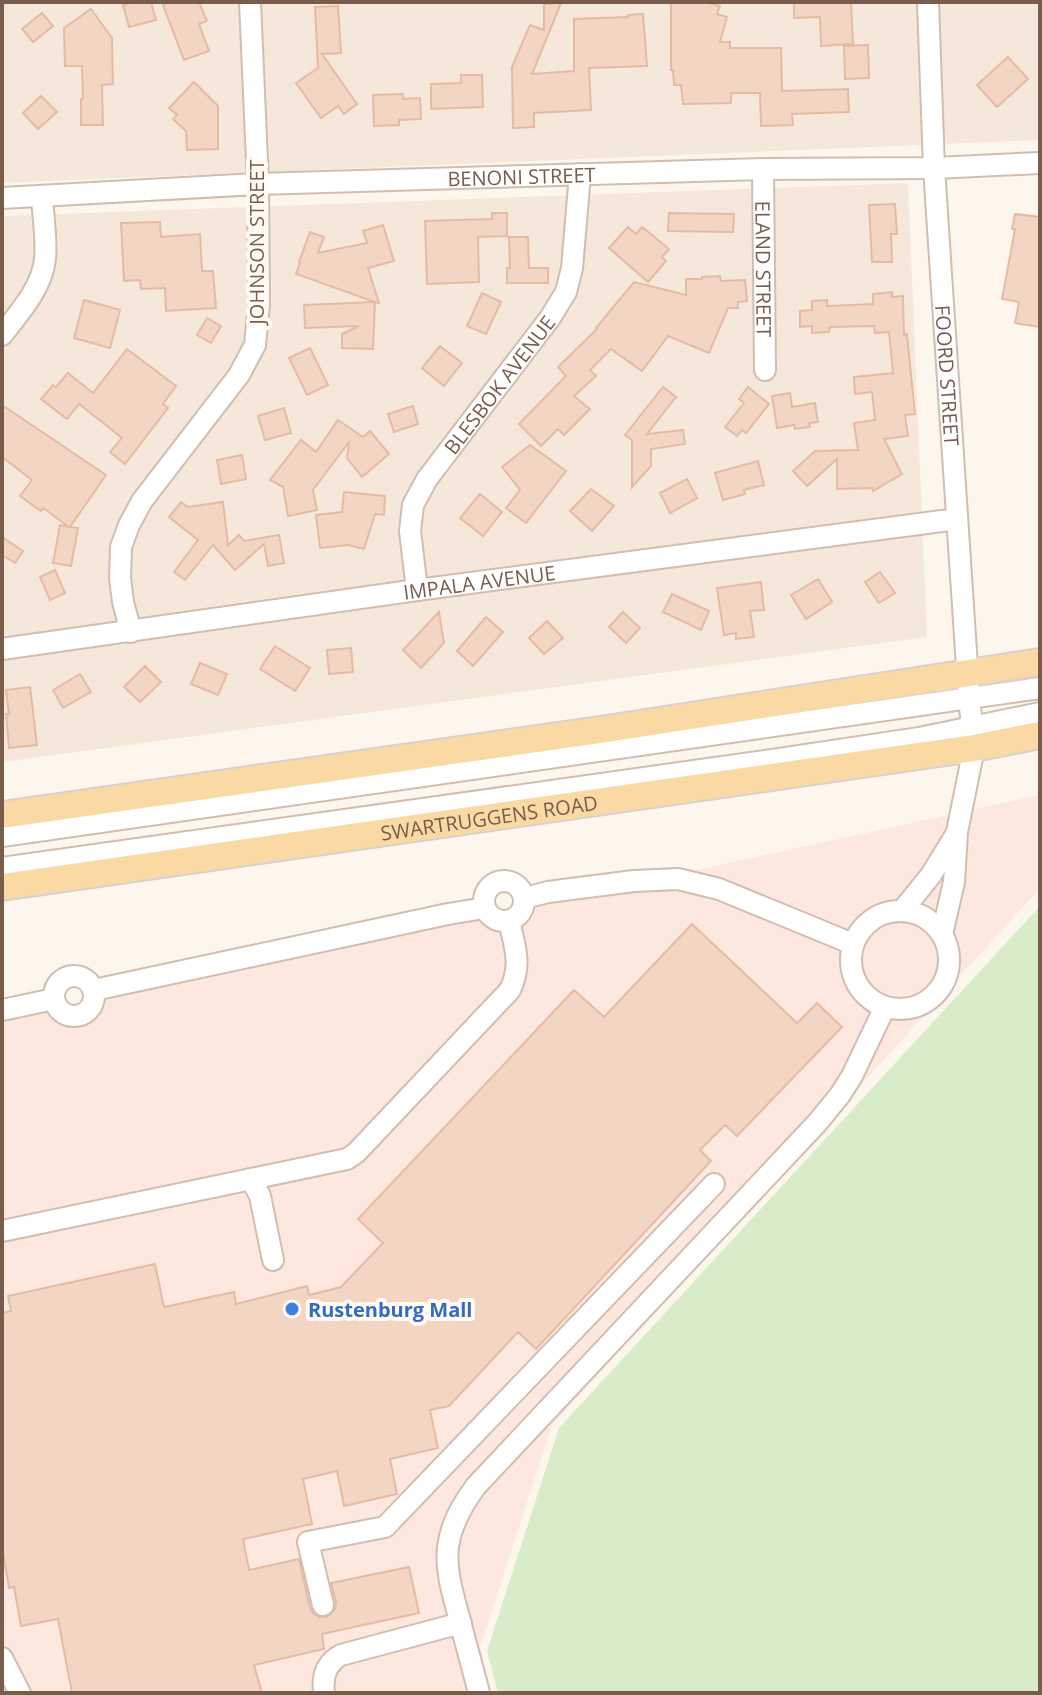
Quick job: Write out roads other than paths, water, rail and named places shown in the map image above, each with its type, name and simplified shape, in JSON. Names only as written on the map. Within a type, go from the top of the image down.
[{"type":"main road","points":[[2,815],[607,729],[969,684],[1040,662]]},
{"type":"main road","name":"SWARTRUGGENS ROAD","points":[[2,887],[974,737],[1040,735]]},
{"type":"street","name":"JOHNSON STREET","points":[[131,632],[120,578],[121,547],[129,525],[142,501],[239,375],[255,345],[259,304],[258,184],[250,2]]},
{"type":"street","name":"FOORD STREET","points":[[928,2],[934,168],[974,737],[957,832]]},
{"type":"street","name":"BENONI STREET","points":[[2,198],[258,184],[1040,163]]},
{"type":"street","name":"ELAND STREET","points":[[763,169],[765,370]]},
{"type":"street","name":"BLESBOK AVENUE","points":[[417,590],[410,531],[413,505],[427,479],[550,318],[566,292],[572,268],[580,174]]},
{"type":"street","points":[[2,335],[38,283],[45,260],[42,196]]},
{"type":"street","name":"IMPALA AVENUE","points":[[2,649],[417,590],[957,519]]},
{"type":"street","points":[[2,836],[855,715],[909,705],[969,684],[1040,688]]},
{"type":"street","points":[[2,868],[919,738],[974,737],[1040,713]]},
{"type":"street","points":[[902,911],[931,875],[957,832]]},
{"type":"street","points":[[942,934],[954,882],[957,832]]},
{"type":"street","points":[[525,898],[634,881],[678,879],[719,889],[853,944]]},
{"type":"street","points":[[500,881],[519,886],[525,898],[522,911],[509,921],[493,919],[485,908],[488,888],[500,881]]},
{"type":"street","points":[[94,990],[485,908]]},
{"type":"street","points":[[902,911],[931,921],[942,934],[948,950],[949,967],[933,997],[919,1006],[902,1010],[871,1000],[853,976],[851,960],[853,944],[860,930],[872,919],[902,911]]},
{"type":"street","points":[[2,1231],[347,1159],[510,990],[518,961],[509,921]]},
{"type":"street","points":[[70,975],[83,977],[94,990],[95,999],[89,1011],[76,1016],[63,1013],[54,999],[55,988],[70,975]]},
{"type":"street","points":[[2,1010],[54,999]]},
{"type":"street","points":[[479,1693],[452,1591],[448,1549],[461,1507],[476,1486],[817,1123],[852,1076],[885,1007]]},
{"type":"street","points":[[251,1179],[260,1196],[273,1260]]},
{"type":"street","points":[[323,1605],[308,1542],[385,1527],[714,1184]]},
{"type":"street","points":[[324,1693],[324,1677],[335,1658],[461,1623]]},
{"type":"street","points":[[2,1658],[20,1693]]},
{"type":"place","name":"Rustenburg Mall","points":[[292,1309]]}]
